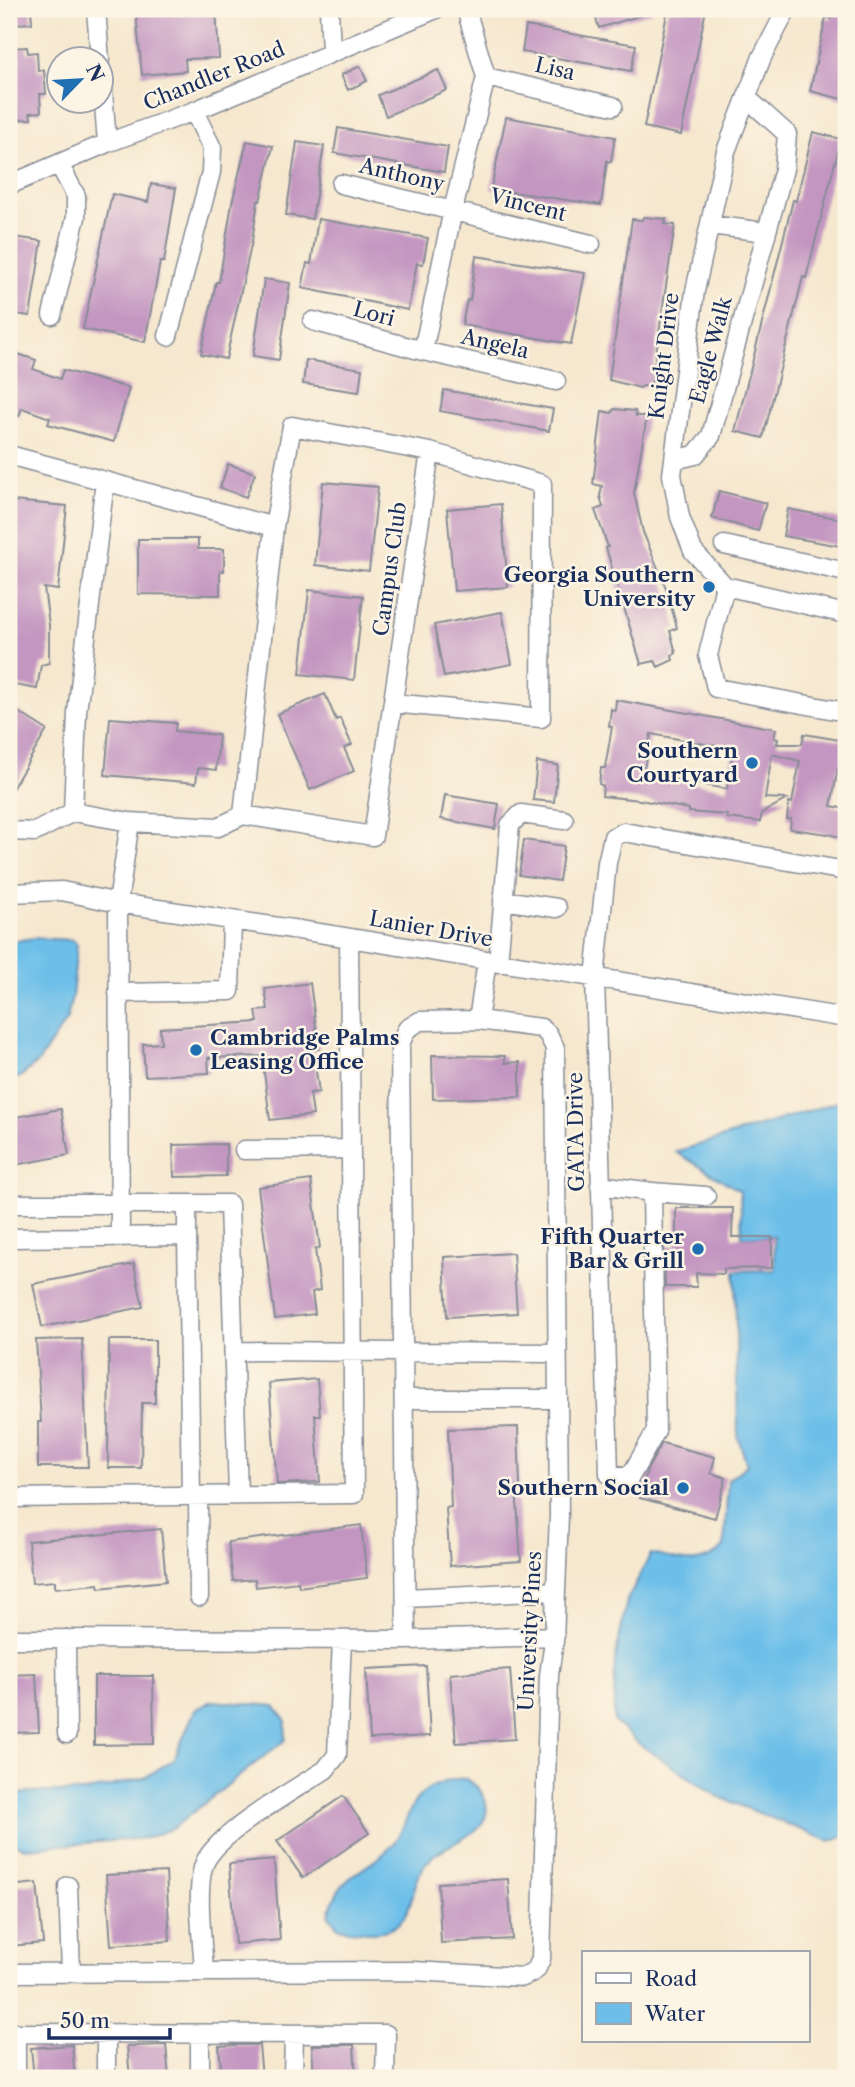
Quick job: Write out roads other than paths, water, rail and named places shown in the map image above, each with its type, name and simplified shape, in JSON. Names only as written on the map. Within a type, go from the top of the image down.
[{"type":"street","points":[[96,9],[99,46]]},
{"type":"street","points":[[329,9],[331,51]]},
{"type":"street","name":"Chandler Road","points":[[9,185],[436,9]]},
{"type":"street","points":[[423,351],[453,210],[486,77],[466,9]]},
{"type":"street","name":"Knight Drive","points":[[725,586],[694,551],[680,517],[672,475],[695,291],[726,151],[762,57],[787,9]]},
{"type":"street","name":"Lisa","points":[[486,77],[612,106]]},
{"type":"street","name":"Eagle Walk","points":[[674,460],[695,455],[711,436],[784,169],[787,134],[747,97]]},
{"type":"street","points":[[168,336],[211,172],[212,148],[194,111]]},
{"type":"street","points":[[105,116],[107,143]]},
{"type":"street","points":[[52,315],[76,218],[76,195],[59,164]]},
{"type":"street","name":"Anthony","points":[[341,184],[453,210]]},
{"type":"street","name":"Vincent","points":[[453,210],[591,244]]},
{"type":"street","points":[[710,225],[766,232]]},
{"type":"street","name":"Lori","points":[[313,321],[423,351]]},
{"type":"street","name":"Angela","points":[[423,351],[556,381]]},
{"type":"street","points":[[243,815],[274,527],[292,426],[430,452],[542,484],[541,718],[393,703]]},
{"type":"street","name":"Campus Club","points":[[73,812],[130,822],[218,827],[243,815],[373,835],[430,452]]},
{"type":"street","points":[[9,455],[274,527]]},
{"type":"street","points":[[9,831],[35,832],[73,812],[77,712],[105,481]]},
{"type":"street","points":[[724,545],[846,572]]},
{"type":"street","points":[[846,614],[725,586],[708,655],[716,688],[846,712]]},
{"type":"street","points":[[478,1020],[493,962],[503,900],[510,825],[521,814],[564,820]]},
{"type":"street","points":[[120,1237],[118,903],[130,822]]},
{"type":"street","name":"GATA Drive","points":[[653,1192],[656,1431],[630,1477],[609,1474],[606,1412],[595,977],[612,837],[624,832],[846,871]]},
{"type":"street","name":"Lanier Drive","points":[[9,893],[62,891],[118,903],[846,1018]]},
{"type":"street","points":[[503,900],[557,908]]},
{"type":"street","points":[[118,993],[230,991],[232,921]]},
{"type":"street","points":[[9,1499],[355,1494],[349,938]]},
{"type":"street","name":"University Pines","points":[[9,1973],[413,1971],[523,1976],[536,1970],[541,1959],[549,1675],[555,1636],[559,1515],[555,1048],[548,1034],[541,1028],[478,1020],[420,1021],[407,1029],[400,1044],[406,1640]]},
{"type":"street","points":[[244,1150],[351,1149]]},
{"type":"street","points":[[600,1185],[706,1196]]},
{"type":"street","points":[[9,1204],[229,1204],[238,1496]]},
{"type":"street","points":[[187,1204],[199,1597]]},
{"type":"street","points":[[9,1238],[187,1236]]},
{"type":"street","points":[[233,1351],[557,1353]]},
{"type":"street","points":[[404,1399],[558,1399]]},
{"type":"street","points":[[406,1598],[556,1591]]},
{"type":"street","points":[[9,1639],[406,1640],[555,1636]]},
{"type":"street","points":[[66,1639],[67,1734]]},
{"type":"street","points":[[204,1972],[200,1888],[205,1861],[224,1838],[325,1770],[337,1755],[342,1640]]},
{"type":"street","points":[[68,1886],[71,1973]]},
{"type":"street","points":[[16,2078],[12,2033],[386,2034],[385,2078]]},
{"type":"street","points":[[106,2033],[106,2078]]},
{"type":"street","points":[[200,2034],[201,2078]]},
{"type":"street","points":[[293,2078],[294,2034]]},
{"type":"water","points":[[34,938],[73,940],[77,945],[72,997],[67,1019],[39,1061],[20,1077],[9,1081],[9,942]]},
{"type":"water","points":[[846,1099],[846,1835],[829,1841],[719,1797],[639,1744],[614,1721],[615,1660],[627,1600],[651,1554],[698,1561],[724,1547],[728,1480],[747,1465],[738,1437],[735,1271],[775,1270],[774,1236],[742,1237],[740,1191],[676,1152]]},
{"type":"water","points":[[212,1701],[275,1706],[286,1721],[285,1740],[173,1828],[147,1838],[25,1848],[9,1843],[9,1803],[17,1795],[29,1792],[85,1792],[144,1778],[174,1759],[195,1710]]},
{"type":"water","points":[[464,1778],[481,1792],[484,1798],[486,1812],[480,1826],[427,1863],[418,1878],[408,1910],[399,1923],[387,1930],[373,1932],[339,1928],[329,1916],[340,1889],[388,1849],[401,1832],[411,1808],[424,1792],[443,1782]]},
{"type":"place","name":"Georgia Southern University","points":[[709,587]]},
{"type":"place","name":"Southern Courtyard","points":[[752,763]]},
{"type":"place","name":"Cambridge Palms Leasing Office","points":[[196,1050]]},
{"type":"place","name":"Fifth Quarter Bar & Grill","points":[[698,1249]]},
{"type":"place","name":"Southern Social","points":[[683,1488]]}]
